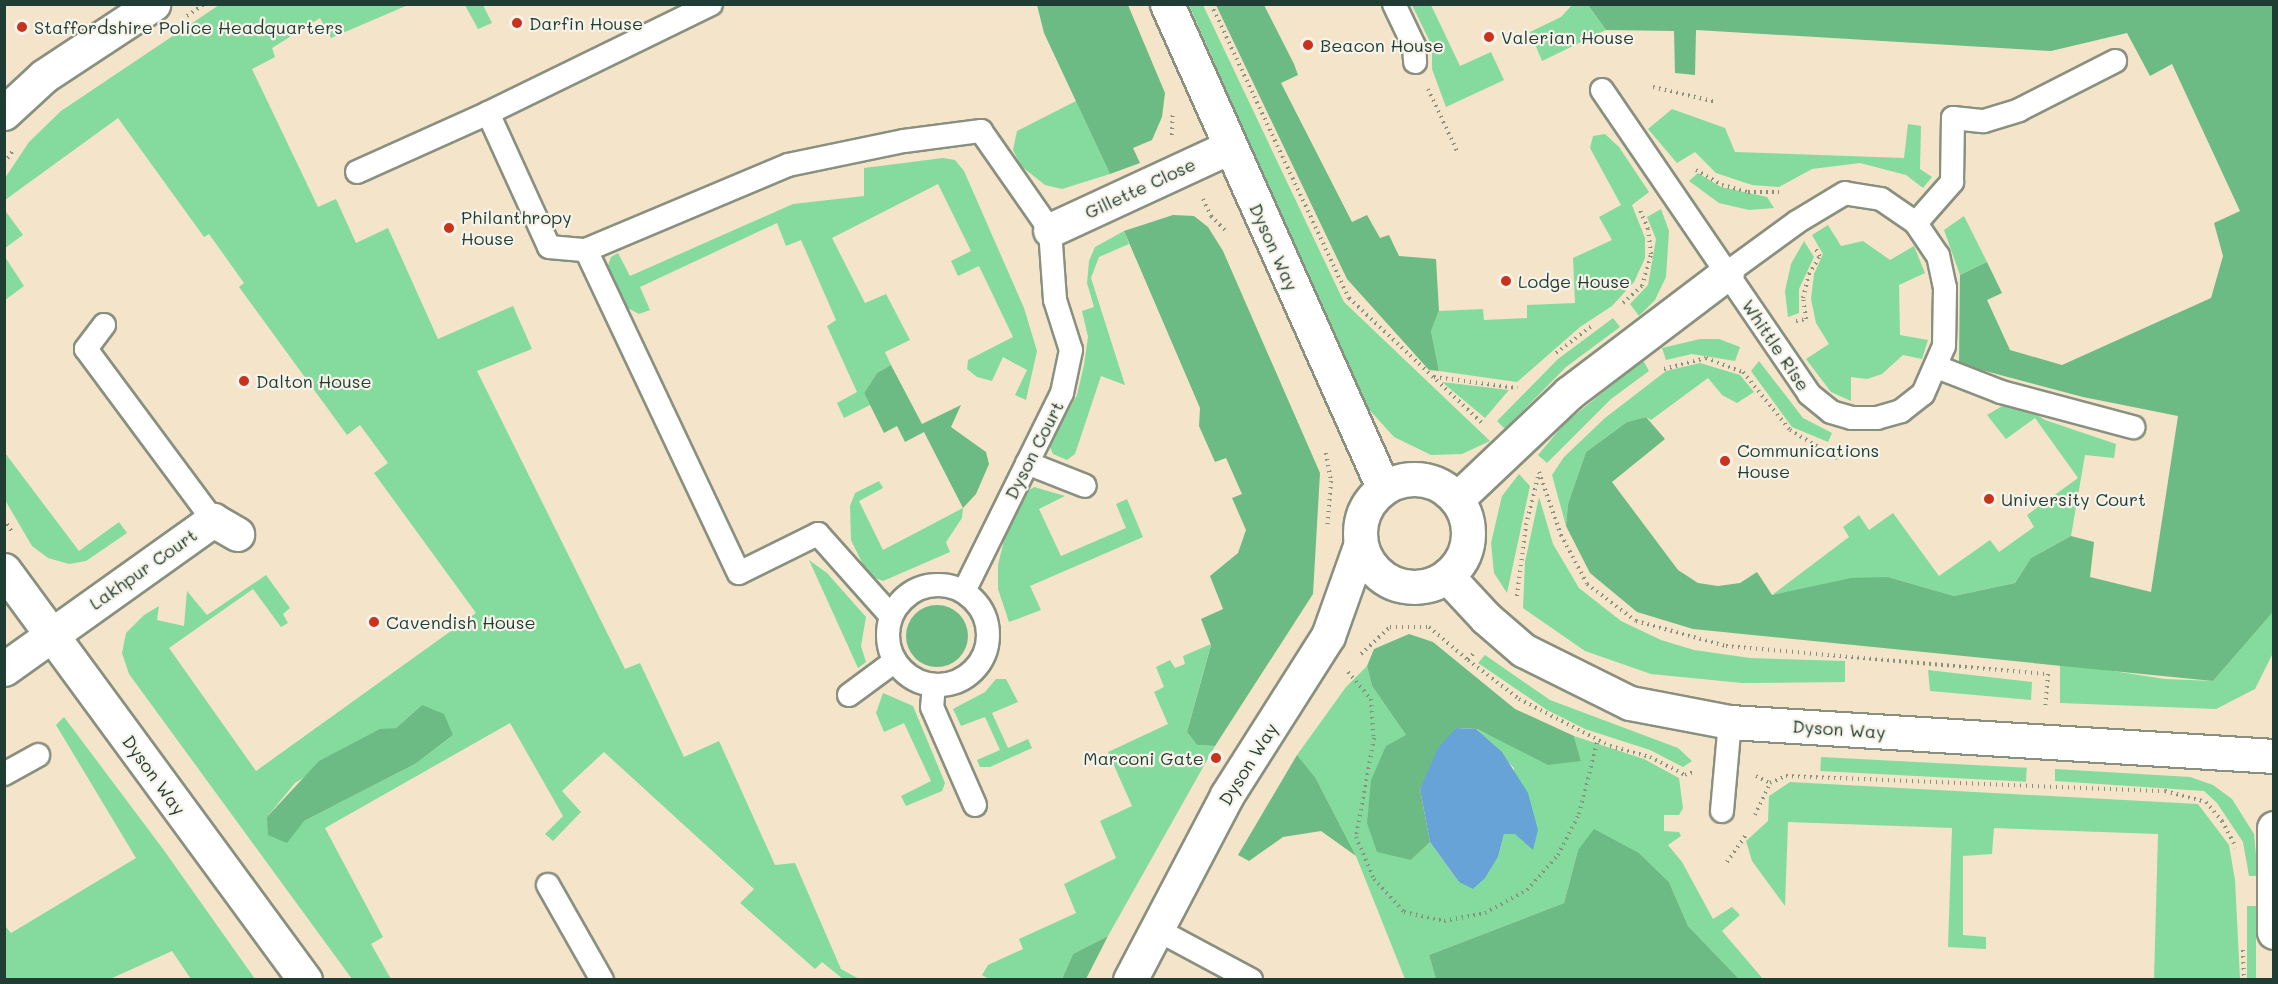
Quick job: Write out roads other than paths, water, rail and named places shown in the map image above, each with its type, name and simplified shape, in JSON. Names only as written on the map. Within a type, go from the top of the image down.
[{"type":"main road","points":[[4,113],[44,76],[153,4]]},
{"type":"main road","name":"Dyson Way","points":[[1167,4],[1383,487]]},
{"type":"main road","name":"Gillette Close","points":[[1050,230],[1230,147]]},
{"type":"main road","name":"Whittle Rise","points":[[1457,499],[1569,393],[1727,273]]},
{"type":"main road","points":[[1398,480],[1430,480],[1457,499],[1465,514],[1467,548],[1447,576],[1419,588],[1390,582],[1366,559],[1360,546],[1362,513],[1383,487],[1398,480]]},
{"type":"main road","name":"Lakhpur Court","points":[[4,669],[51,635],[225,527]]},
{"type":"main road","name":"Dyson Way","points":[[1130,980],[1227,795],[1328,636],[1360,546]]},
{"type":"main road","name":"Dyson Way","points":[[4,570],[305,980]]},
{"type":"main road","name":"Dyson Way","points":[[1447,576],[1486,618],[1523,650],[1574,678],[1630,703],[1730,722],[2274,756]]},
{"type":"main road","points":[[2274,828],[2274,932]]},
{"type":"lane","points":[[357,172],[488,113],[711,4]]},
{"type":"lane","points":[[1394,4],[1414,46],[1415,62]]},
{"type":"lane","points":[[1916,223],[1952,182],[1953,118],[1984,121],[2019,110],[2115,61]]},
{"type":"lane","name":"Whittle Rise","points":[[1602,90],[1809,394],[1831,412],[1852,418],[1877,418],[1901,411],[1923,394],[1937,367],[1944,346],[1945,288],[1938,256],[1916,223],[1881,199],[1845,193],[1797,222],[1727,273]]},
{"type":"lane","points":[[488,113],[549,246],[586,250],[788,165],[904,141],[981,131],[1050,230]]},
{"type":"lane","name":"Dyson Court","points":[[964,591],[1062,393],[1071,350],[1056,300],[1050,230]]},
{"type":"lane","points":[[586,250],[739,573],[818,534],[891,616]]},
{"type":"lane","points":[[104,325],[86,349],[225,527]]},
{"type":"lane","points":[[1937,367],[2001,392],[2133,427]]},
{"type":"lane","points":[[1027,463],[1085,486]]},
{"type":"lane","points":[[948,585],[964,591],[982,612],[998,641],[970,673],[950,684],[934,686],[905,673],[895,661],[889,647],[891,616],[914,591],[948,585]]},
{"type":"lane","points":[[849,695],[895,661]]},
{"type":"lane","points":[[934,686],[932,707],[975,805]]},
{"type":"lane","points":[[1722,811],[1730,722]]},
{"type":"lane","points":[[4,774],[38,755]]},
{"type":"lane","points":[[548,885],[602,980]]},
{"type":"lane","points":[[1156,929],[1251,980]]},
{"type":"water","points":[[1456,728],[1476,729],[1502,752],[1528,793],[1538,830],[1533,850],[1515,834],[1504,834],[1498,857],[1485,878],[1473,889],[1459,882],[1430,842],[1420,789],[1438,748]]},
{"type":"place","name":"Darfin House","points":[[517,23]]},
{"type":"place","name":"Staffordshire Police Headquarters","points":[[22,27]]},
{"type":"place","name":"Valerian House","points":[[1489,37]]},
{"type":"place","name":"Beacon House","points":[[1308,45]]},
{"type":"place","name":"Philanthropy House","points":[[449,228]]},
{"type":"place","name":"Lodge House","points":[[1506,281]]},
{"type":"place","name":"Dalton House","points":[[244,381]]},
{"type":"place","name":"Communications House","points":[[1725,461]]},
{"type":"place","name":"University Court","points":[[1989,499]]},
{"type":"place","name":"Cavendish House","points":[[374,622]]},
{"type":"place","name":"Marconi Gate","points":[[1216,758]]}]
